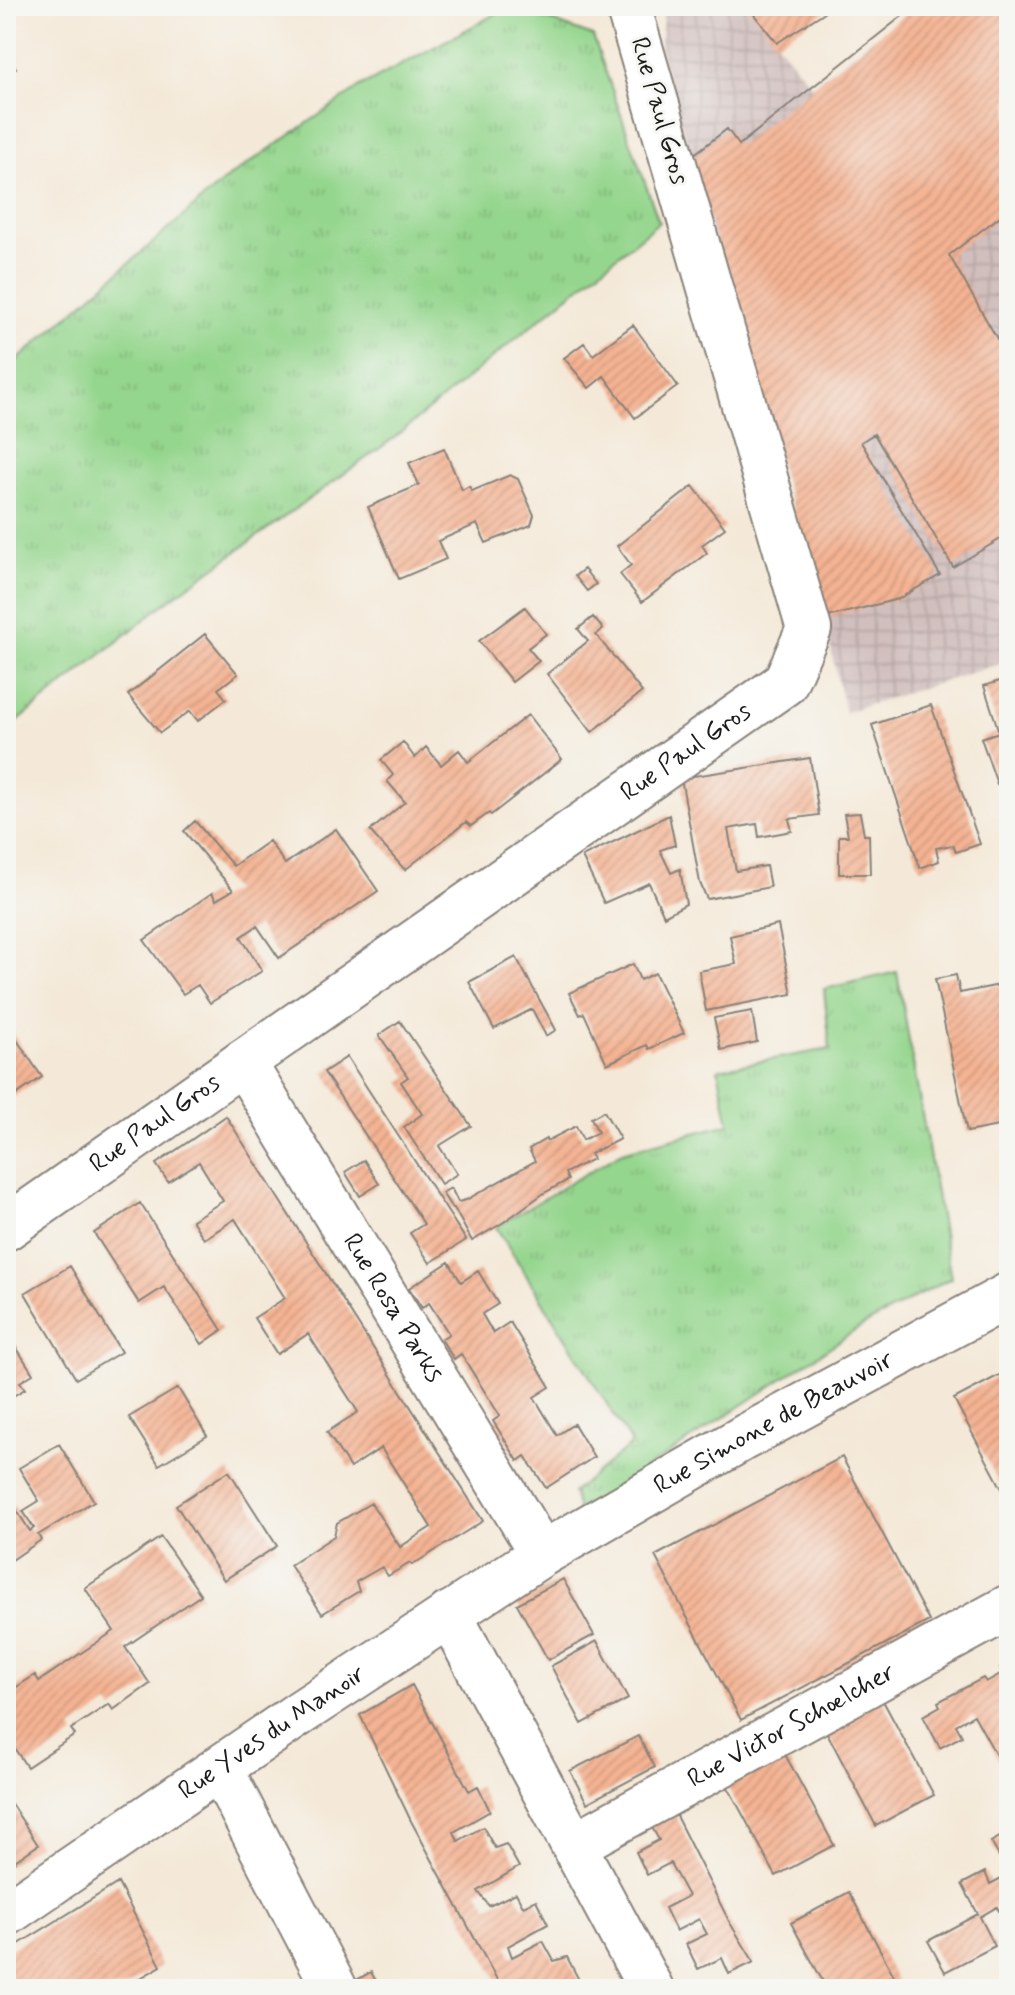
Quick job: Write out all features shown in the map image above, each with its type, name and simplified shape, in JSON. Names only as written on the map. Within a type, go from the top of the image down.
[{"type":"street","name":"Rue Paul Gros","points":[[6,1228],[785,683],[809,629],[630,6]]},
{"type":"street","name":"Rue Rosa Parks","points":[[243,1062],[542,1554]]},
{"type":"street","name":"Rue Simone de Beauvoir","points":[[542,1554],[745,1437],[1009,1295]]},
{"type":"street","name":"Rue Yves du Manoir","points":[[6,1914],[542,1554]]},
{"type":"street","name":"Rue Victor Schœlcher","points":[[574,1845],[1009,1607]]},
{"type":"street","points":[[449,1614],[651,1989]]},
{"type":"street","points":[[220,1768],[335,1989]]},
{"type":"shaded area","points":[[665,6],[747,6],[812,86],[915,6],[1009,6],[1009,661],[845,712],[824,618],[659,48]]},
{"type":"green space","points":[[510,6],[593,36],[659,222],[394,438],[169,600],[6,731],[6,370],[226,179],[360,87]]},
{"type":"green space","points":[[897,972],[951,1278],[862,1326],[579,1513],[573,1492],[632,1444],[496,1227],[622,1152],[729,1124],[718,1069],[830,1049],[824,989]]},
{"type":"building","points":[[747,6],[834,6],[777,43]]},
{"type":"building","points":[[915,6],[1009,6],[1009,222],[1003,214],[949,255],[1009,355],[1009,534],[953,567],[874,434],[861,442],[940,575],[898,599],[824,618],[692,156],[727,129],[739,145]]},
{"type":"building","points":[[6,57],[16,68],[6,77]]},
{"type":"building","points":[[633,325],[678,386],[635,418],[604,376],[589,388],[564,358],[584,343],[593,355]]},
{"type":"building","points":[[444,448],[462,490],[469,486],[472,491],[510,475],[518,479],[534,515],[531,525],[486,543],[477,524],[438,541],[446,559],[399,579],[368,507],[419,485],[409,463]]},
{"type":"building","points":[[693,486],[725,528],[702,545],[707,553],[642,602],[620,574],[631,565],[617,546]]},
{"type":"building","points":[[584,569],[596,584],[587,591],[575,576]]},
{"type":"building","points":[[525,607],[546,634],[528,648],[539,661],[512,682],[479,641]]},
{"type":"building","points":[[593,617],[603,629],[596,635],[642,692],[592,732],[547,674],[588,641],[578,629]]},
{"type":"building","points":[[205,634],[238,674],[218,689],[226,699],[198,721],[190,711],[160,733],[128,695]]},
{"type":"building","points":[[1009,678],[1009,780],[997,784],[981,738],[999,732],[984,686]]},
{"type":"building","points":[[931,705],[980,844],[956,852],[953,845],[936,848],[939,861],[920,868],[872,725]]},
{"type":"building","points":[[528,715],[562,759],[491,815],[489,813],[471,826],[466,822],[405,870],[370,831],[405,802],[387,781],[393,775],[381,760],[403,742],[415,758],[426,747],[441,765],[459,750],[468,762]]},
{"type":"building","points":[[810,758],[819,815],[789,819],[792,831],[759,837],[757,824],[728,829],[736,871],[766,866],[770,887],[707,899],[700,883],[681,778]]},
{"type":"building","points":[[860,813],[864,835],[869,835],[870,874],[839,874],[839,836],[848,836],[844,814]]},
{"type":"building","points":[[669,815],[675,845],[660,850],[671,873],[680,869],[686,904],[664,916],[649,883],[604,903],[582,857]]},
{"type":"building","points":[[195,821],[233,866],[269,841],[285,864],[336,829],[378,891],[279,958],[257,926],[241,937],[262,971],[210,1003],[198,985],[183,994],[144,940],[212,893],[216,900],[233,890],[184,831]]},
{"type":"building","points":[[778,925],[792,994],[706,1011],[699,971],[736,964],[730,936]]},
{"type":"building","points":[[516,957],[556,1030],[546,1036],[532,1009],[494,1029],[469,982]]},
{"type":"building","points":[[633,964],[640,980],[655,973],[684,1033],[649,1049],[647,1045],[607,1064],[584,1013],[580,1015],[569,993]]},
{"type":"building","points":[[956,975],[960,993],[1009,983],[1009,1124],[967,1132],[935,979]]},
{"type":"building","points":[[752,1011],[757,1042],[721,1050],[714,1018]]},
{"type":"building","points":[[400,1021],[471,1126],[439,1146],[457,1174],[441,1184],[404,1127],[422,1114],[401,1082],[408,1077],[379,1035]]},
{"type":"building","points":[[6,1024],[42,1077],[6,1102]]},
{"type":"building","points":[[347,1057],[466,1240],[430,1263],[410,1233],[424,1224],[324,1072]]},
{"type":"building","points":[[604,1111],[620,1139],[590,1154],[593,1159],[565,1173],[568,1180],[472,1241],[442,1193],[451,1188],[458,1202],[466,1200],[535,1161],[529,1149],[546,1139],[576,1126],[583,1140],[598,1132],[591,1118]]},
{"type":"building","points":[[226,1116],[483,1521],[412,1565],[410,1563],[388,1576],[382,1567],[356,1582],[359,1591],[322,1614],[290,1565],[334,1536],[337,1523],[371,1503],[400,1547],[431,1527],[381,1448],[350,1468],[327,1432],[358,1412],[308,1334],[277,1354],[254,1318],[285,1298],[235,1219],[204,1239],[192,1220],[223,1201],[199,1162],[168,1182],[156,1164]]},
{"type":"building","points":[[364,1160],[379,1184],[360,1196],[345,1172]]},
{"type":"building","points":[[140,1203],[222,1330],[202,1344],[164,1287],[139,1303],[94,1233]]},
{"type":"building","points":[[449,1262],[461,1282],[478,1271],[498,1304],[482,1314],[493,1333],[510,1322],[550,1387],[534,1397],[557,1435],[574,1424],[594,1457],[546,1488],[525,1456],[518,1461],[493,1421],[500,1416],[461,1354],[454,1359],[441,1339],[449,1334],[429,1303],[422,1308],[409,1288]]},
{"type":"building","points":[[70,1266],[121,1352],[76,1379],[25,1293]]},
{"type":"building","points":[[6,1331],[33,1374],[20,1382],[25,1389],[6,1400]]},
{"type":"building","points":[[1009,1370],[1009,1502],[954,1399]]},
{"type":"building","points":[[178,1388],[207,1436],[159,1465],[129,1417]]},
{"type":"building","points":[[59,1444],[94,1501],[38,1535],[41,1540],[6,1564],[6,1494],[30,1531],[34,1528],[23,1511],[39,1501],[19,1468]]},
{"type":"building","points":[[842,1457],[929,1621],[741,1720],[655,1556]]},
{"type":"building","points":[[229,1471],[277,1546],[224,1580],[176,1505]]},
{"type":"building","points":[[161,1537],[201,1595],[125,1647],[150,1684],[113,1710],[109,1704],[71,1729],[75,1735],[27,1767],[6,1736],[6,1694],[35,1675],[39,1681],[114,1631],[85,1588]]},
{"type":"building","points":[[563,1579],[594,1635],[548,1660],[517,1604]]},
{"type":"building","points":[[597,1641],[628,1699],[582,1724],[551,1666]]},
{"type":"building","points":[[1009,1664],[1009,1711],[1003,1714],[1009,1725],[1009,1762],[1002,1766],[974,1715],[956,1725],[962,1736],[940,1748],[923,1716],[940,1706],[938,1702],[983,1678],[986,1682],[1002,1673],[1000,1668]]},
{"type":"building","points":[[412,1685],[469,1791],[478,1786],[490,1811],[454,1832],[458,1841],[483,1827],[495,1848],[506,1844],[519,1867],[478,1891],[489,1906],[516,1893],[523,1906],[536,1900],[548,1924],[508,1946],[512,1957],[543,1941],[554,1961],[567,1957],[579,1980],[561,1989],[502,1989],[411,1821],[360,1715]]},
{"type":"building","points":[[882,1699],[934,1795],[876,1826],[825,1729]]},
{"type":"building","points":[[638,1736],[655,1767],[587,1803],[570,1771]]},
{"type":"building","points":[[782,1749],[834,1845],[776,1876],[724,1780]]},
{"type":"building","points":[[6,1796],[38,1845],[6,1867]]},
{"type":"building","points":[[673,1810],[730,1923],[754,1962],[729,1974],[722,1958],[698,1969],[686,1944],[707,1934],[699,1919],[676,1931],[665,1908],[688,1896],[670,1863],[647,1875],[636,1852],[659,1840],[649,1822]]},
{"type":"building","points":[[1009,1832],[1009,1874],[991,1842]]},
{"type":"building","points":[[985,1872],[990,1884],[1009,1874],[1009,1906],[999,1911],[997,1907],[980,1917],[995,1946],[945,1972],[928,1941],[978,1914],[962,1884]]},
{"type":"building","points":[[118,1883],[161,1966],[121,1989],[6,1989],[6,1952]]},
{"type":"building","points":[[849,1892],[901,1989],[827,1989],[791,1923]]},
{"type":"building","points":[[371,1972],[380,1989],[340,1989]]}]
